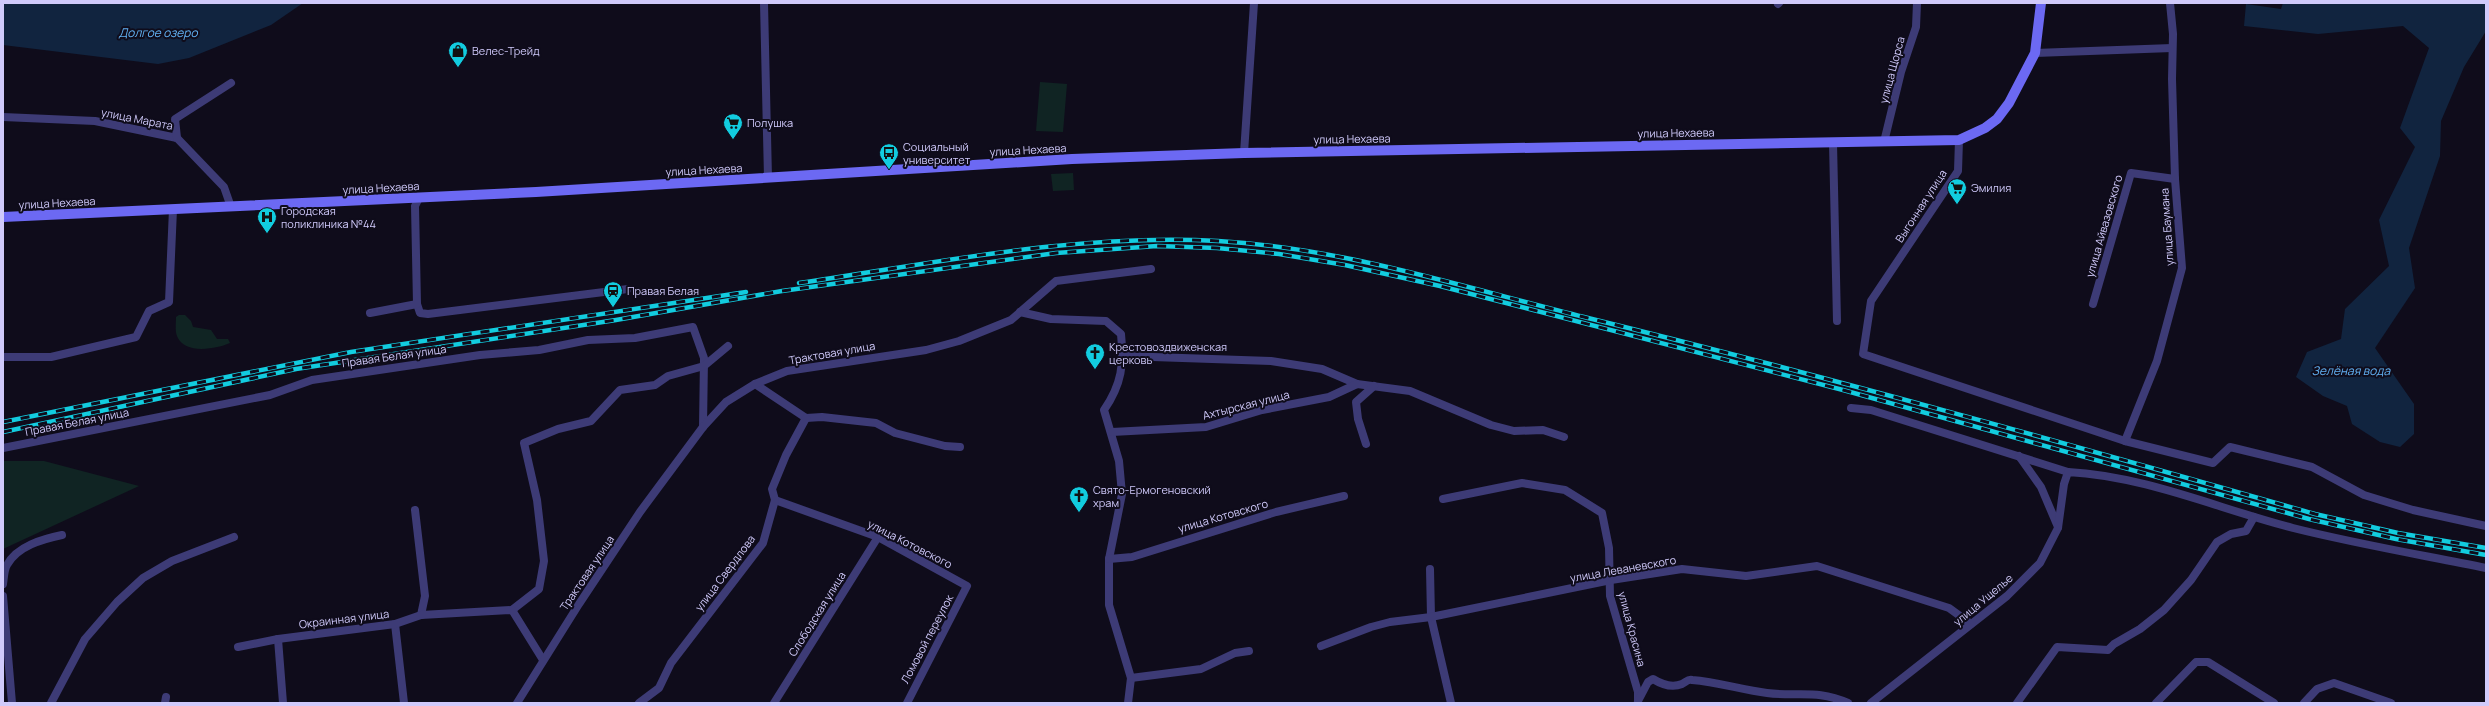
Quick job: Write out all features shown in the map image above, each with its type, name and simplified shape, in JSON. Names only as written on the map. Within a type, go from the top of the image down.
[{"type":"street","points":[[764,3],[768,178]]},
{"type":"street","points":[[1244,153],[1254,3]]},
{"type":"street","name":"улица Щорса","points":[[1884,142],[1901,72],[1916,27],[1917,3]]},
{"type":"street","points":[[1959,140],[1985,128],[1997,119],[2009,103],[2035,52],[2041,3]]},
{"type":"street","name":"улица Баумана","points":[[2125,441],[2156,361],[2182,268],[2175,179],[2170,3]]},
{"type":"street","points":[[2035,52],[2172,48]]},
{"type":"street","points":[[177,138],[175,120],[231,83]]},
{"type":"street","name":"улица Марата","points":[[3,117],[95,121],[177,138],[224,187],[230,207]]},
{"type":"street","name":"улица Нехаева","points":[[3,217],[419,198],[1072,159],[1244,153],[1959,140]]},
{"type":"street","name":"Выгонная улица","points":[[1959,140],[1958,171],[1871,301],[1863,354],[2125,441]]},
{"type":"street","points":[[1832,143],[1837,321]]},
{"type":"street","name":"улица Айвазовского","points":[[2093,304],[2131,173],[2175,179]]},
{"type":"street","points":[[419,198],[415,206],[417,304],[420,313],[428,314],[628,289]]},
{"type":"street","points":[[3,357],[51,357],[136,337],[149,311],[169,302],[173,209]]},
{"type":"street","name":"Трактовая улица","points":[[517,703],[543,660],[640,512],[703,427],[726,402],[755,384],[787,372],[926,350],[959,341],[1011,320],[1056,281],[1151,268]]},
{"type":"street","points":[[370,313],[417,304]]},
{"type":"street","points":[[1020,312],[1051,319],[1106,321],[1122,334],[1123,364],[1115,394],[1104,410],[1112,432],[1119,461],[1122,494],[1108,559],[1109,605],[1131,678],[1128,703]]},
{"type":"street","name":"Правая Белая улица","points":[[3,448],[270,395],[312,380],[480,355],[539,350],[588,340],[635,338],[693,327],[704,358],[703,427]]},
{"type":"street","points":[[543,660],[512,610],[539,589],[544,561],[537,500],[524,443],[558,429],[591,421],[620,390],[655,385],[668,376],[704,366],[728,346]]},
{"type":"street","points":[[1123,356],[1271,361],[1322,369],[1358,384],[1410,391],[1491,425],[1514,431],[1543,430],[1564,437]]},
{"type":"street","points":[[755,384],[806,418],[822,417],[876,423],[895,433],[945,446],[960,447]]},
{"type":"street","name":"Ахтырская улица","points":[[1112,432],[1206,427],[1262,410],[1330,397],[1358,384]]},
{"type":"street","points":[[1366,444],[1358,419],[1356,402],[1374,386]]},
{"type":"street","points":[[1851,408],[1871,410],[2068,472],[2094,473],[2137,483],[2302,530],[2486,568]]},
{"type":"street","name":"улица Свердлова","points":[[639,703],[659,688],[671,663],[763,543],[775,500],[772,489],[786,455],[806,418]]},
{"type":"street","points":[[2125,441],[2212,463],[2230,447],[2312,467],[2364,495],[2413,510],[2486,526]]},
{"type":"street","points":[[2019,456],[2041,487],[2058,528]]},
{"type":"street","name":"улица Ущелье","points":[[1871,703],[2007,596],[2040,563],[2058,528],[2064,484],[2068,472]]},
{"type":"street","name":"улица Красина","points":[[1443,499],[1522,484],[1565,490],[1602,513],[1609,548],[1611,580],[1610,596],[1638,692],[1638,702]]},
{"type":"street","name":"улица Котовского","points":[[1108,559],[1132,557],[1276,512],[1344,496]]},
{"type":"street","name":"улица Котовского","points":[[775,500],[878,537],[967,586]]},
{"type":"street","points":[[415,510],[425,596],[421,615]]},
{"type":"street","points":[[2017,703],[2057,647],[2108,650],[2114,644],[2140,629],[2164,610],[2192,580],[2217,542],[2231,534],[2246,531],[2254,517]]},
{"type":"street","points":[[3,584],[7,565],[22,549],[46,538],[62,534]]},
{"type":"street","points":[[51,703],[52,696],[85,639],[117,602],[143,578],[172,561],[234,536]]},
{"type":"street","name":"Слободская улица","points":[[774,703],[878,537]]},
{"type":"street","name":"улица Леваневского","points":[[1321,646],[1371,627],[1431,617],[1611,580],[1682,569],[1746,576],[1817,566],[1949,608],[1971,624]]},
{"type":"street","points":[[1430,569],[1431,617],[1451,703]]},
{"type":"street","name":"Ломовой переулок","points":[[907,703],[967,586]]},
{"type":"street","points":[[3,596],[12,703]]},
{"type":"street","name":"Окраинная улица","points":[[238,647],[278,638],[395,624],[421,615],[512,610]]},
{"type":"street","points":[[395,624],[404,703]]},
{"type":"street","points":[[278,638],[283,703]]},
{"type":"street","points":[[1131,678],[1201,669],[1236,653],[1249,651]]},
{"type":"street","points":[[2156,703],[2196,662],[2208,662],[2274,703]]},
{"type":"street","points":[[1638,702],[1648,682],[1653,679],[1660,684],[1672,685],[1680,685],[1690,679],[1724,683],[1767,693],[1830,695],[1848,703]]},
{"type":"street","points":[[2304,703],[2317,689],[2334,682],[2391,703]]},
{"type":"green space","points":[[1040,82],[1067,84],[1063,132],[1036,131]]},
{"type":"green space","points":[[1073,173],[1074,190],[1053,191],[1051,174]]},
{"type":"green space","points":[[179,315],[185,315],[191,321],[193,327],[211,330],[217,339],[228,339],[230,343],[217,347],[201,349],[186,346],[181,342],[176,334],[176,317]]},
{"type":"green space","points":[[3,461],[44,461],[139,486],[3,549]]},
{"type":"water","name":"Долгое озеро","points":[[3,3],[303,3],[271,25],[189,58],[158,64],[3,45]]},
{"type":"water","name":"Зелёная вода","points":[[2283,3],[2486,3],[2486,31],[2464,67],[2441,121],[2440,156],[2409,248],[2415,288],[2375,348],[2414,404],[2414,434],[2400,447],[2380,442],[2352,424],[2347,406],[2323,396],[2296,377],[2307,352],[2341,339],[2345,309],[2389,266],[2379,220],[2415,147],[2400,128],[2429,48],[2403,26],[2318,34],[2244,26],[2246,4],[2281,9]]},
{"type":"railway","points":[[799,283],[1007,252],[1112,241],[1218,241],[1265,245],[1311,252],[1402,270],[1767,363],[2042,437],[2315,514],[2398,533],[2486,548]]},
{"type":"railway","points":[[3,432],[296,369],[616,320],[782,291],[1056,253],[1157,246],[1217,248],[1279,254],[1345,265],[1440,286],[1843,390],[2309,519],[2396,539],[2486,555]]},
{"type":"railway","points":[[3,422],[351,352],[746,292]]},
{"type":"place","name":"Велес-Трейд","points":[[458,68]]},
{"type":"place","name":"Полушка","points":[[733,140]]},
{"type":"place","name":"Социальный университет","points":[[889,170]]},
{"type":"place","name":"Эмилия","points":[[1957,205]]},
{"type":"place","name":"Городская поликлиника №44","points":[[267,234]]},
{"type":"place","name":"Правая Белая","points":[[613,308]]},
{"type":"place","name":"Крестовоздвиженская церковь","points":[[1095,370]]},
{"type":"place","name":"Свято-Ермогеновский храм","points":[[1079,513]]}]
